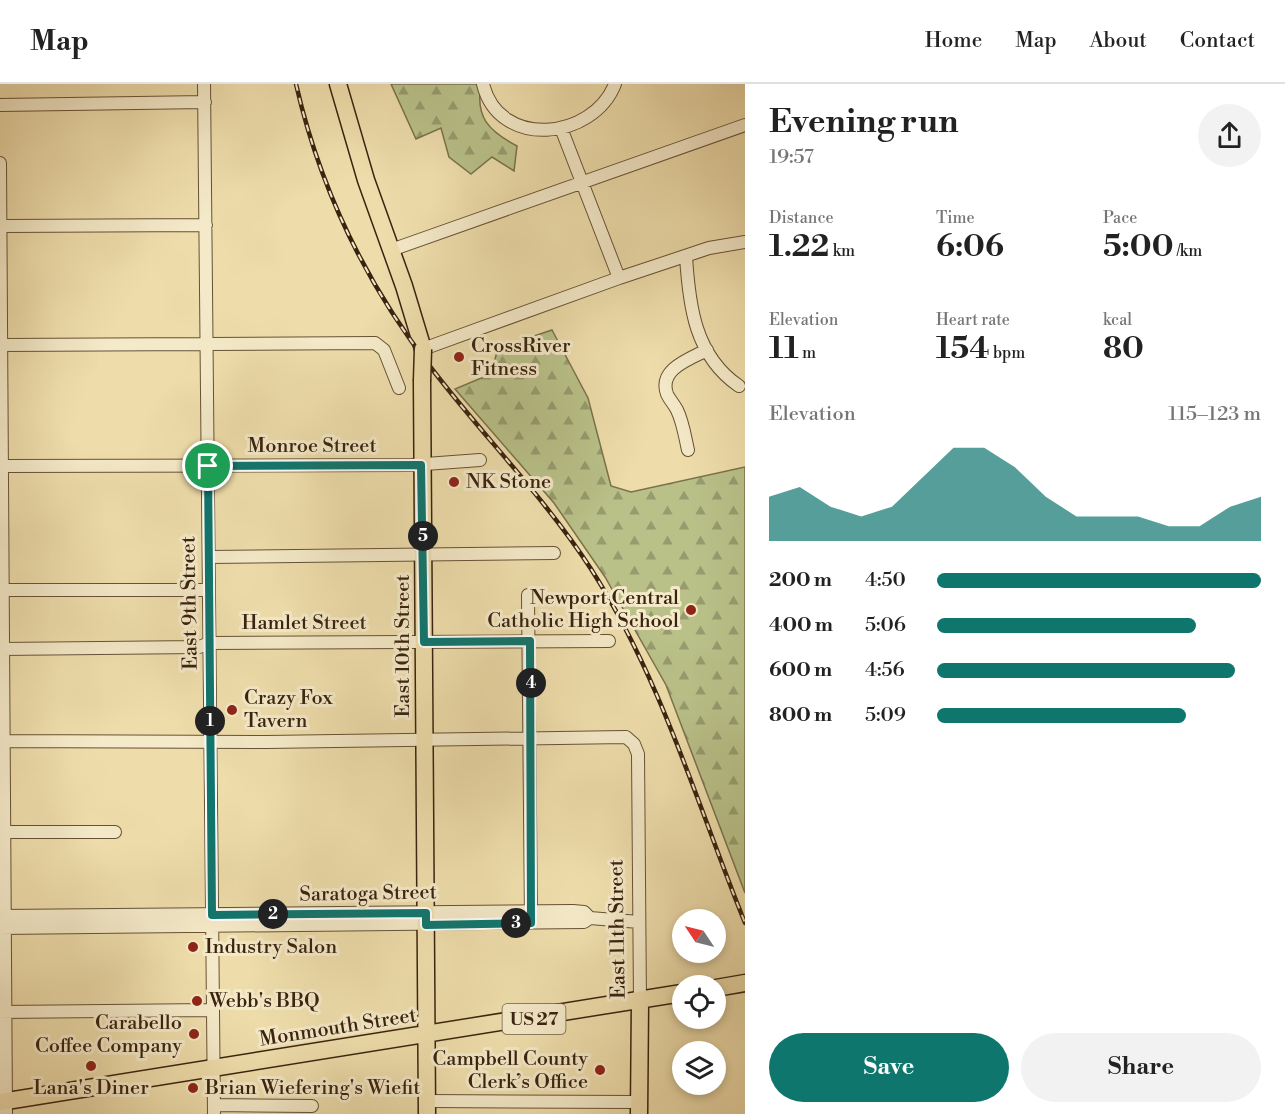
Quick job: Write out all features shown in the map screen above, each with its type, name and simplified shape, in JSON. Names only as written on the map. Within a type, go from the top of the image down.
[{"type":"main road","name":"East 10th Street","points":[[338,84],[366,180],[423,349],[421,465],[428,1108]]},
{"type":"main road","points":[[726,986],[745,983]]},
{"type":"main road","name":"Monmouth Street","points":[[4,1106],[214,1069],[672,995]]},
{"type":"main road","name":"East 11th Street","points":[[639,1108],[640,1002]]},
{"type":"street","points":[[483,84],[500,113],[518,127],[537,131],[561,128],[583,118],[601,106],[615,84]]},
{"type":"street","points":[[0,105],[204,93]]},
{"type":"street","name":"East 9th Street","points":[[204,93],[214,1110]]},
{"type":"street","points":[[391,250],[745,125]]},
{"type":"street","points":[[561,128],[619,278]]},
{"type":"street","points":[[0,163],[4,1106]]},
{"type":"street","points":[[0,226],[206,225]]},
{"type":"street","points":[[423,349],[709,248],[745,242]]},
{"type":"street","points":[[686,256],[688,295],[694,321],[707,350],[726,377],[739,386]]},
{"type":"street","points":[[1,345],[375,343],[384,350],[399,388]]},
{"type":"street","points":[[688,450],[682,423],[667,394],[666,384],[668,374],[675,366],[707,350]]},
{"type":"street","name":"Monroe Street","points":[[0,466],[421,465],[480,460]]},
{"type":"street","points":[[209,557],[554,553]]},
{"type":"street","points":[[2,590],[209,590]]},
{"type":"street","points":[[528,595],[531,917]]},
{"type":"street","name":"Hamlet Street","points":[[2,649],[199,647],[210,643],[609,641]]},
{"type":"street","name":"East 11th Street","points":[[531,737],[626,736],[634,744],[638,754],[640,1002]]},
{"type":"street","points":[[2,741],[210,742],[531,737]]},
{"type":"street","points":[[2,832],[115,832]]},
{"type":"street","name":"Saratoga Street","points":[[3,922],[531,917],[584,922],[590,918],[639,922]]},
{"type":"street","points":[[2,1012],[212,1010]]},
{"type":"street","points":[[214,1110],[312,1106]]},
{"type":"street","points":[[428,1108],[639,1108]]},
{"type":"green space","points":[[391,84],[481,84],[480,106],[486,122],[499,135],[517,146],[514,171],[492,157],[471,174],[449,157],[441,128],[416,139]]},
{"type":"green space","points":[[552,330],[588,398],[611,486],[631,492],[745,467],[745,893],[666,685],[605,577],[554,503],[455,389],[491,374],[498,348]]},
{"type":"railway","points":[[296,84],[306,123],[332,198],[348,234],[386,303],[432,369],[554,517],[591,569],[616,611],[658,698],[745,923]]},
{"type":"place","name":"CrossRiver Fitness","points":[[459,357]]},
{"type":"place","name":"NK Stone","points":[[454,482]]},
{"type":"place","name":"Newport Central Catholic High School","points":[[691,610]]},
{"type":"place","name":"Crazy Fox Tavern","points":[[232,710]]},
{"type":"place","name":"Industry Salon","points":[[193,947]]},
{"type":"place","name":"Webb's BBQ","points":[[197,1001]]},
{"type":"place","name":"Carabello Coffee Company","points":[[194,1034]]},
{"type":"place","name":"Lana's Diner","points":[[91,1066]]},
{"type":"place","name":"Campbell County Clerk’s Office","points":[[600,1070]]},
{"type":"place","name":"Brian Wiefering's Wiefit","points":[[193,1088]]},
{"type":"route","points":[[421,465],[424,642],[530,641],[531,923],[426,925],[426,913],[212,915],[208,466],[421,465]]}]
